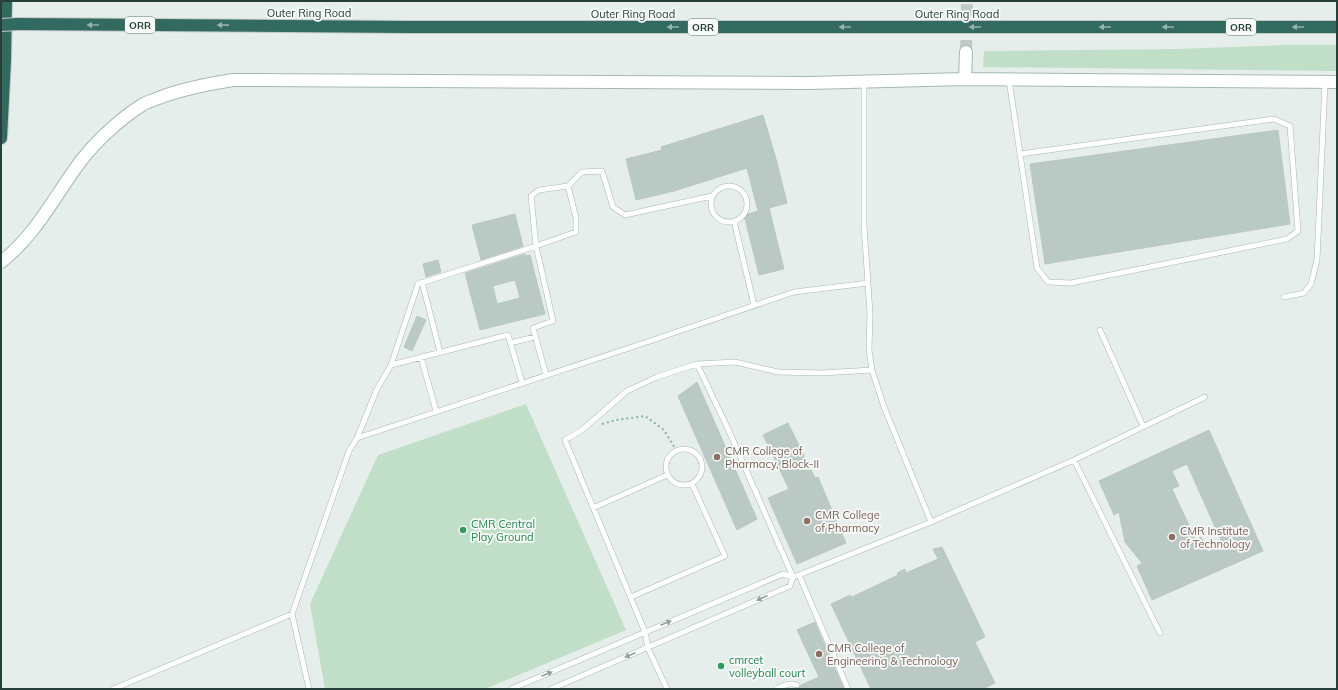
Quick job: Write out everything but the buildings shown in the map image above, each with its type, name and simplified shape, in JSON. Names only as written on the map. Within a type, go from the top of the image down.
[{"type":"highway","points":[[1,138],[6,1]]},
{"type":"highway","name":"Outer Ring Road","points":[[1,24],[408,27],[1337,27]]},
{"type":"main road","points":[[965,79],[966,52]]},
{"type":"main road","points":[[1,262],[29,236],[80,162],[111,128],[143,105],[173,92],[233,80],[706,83],[1009,79],[1331,82]]},
{"type":"lane","points":[[1009,79],[1020,154],[1037,268],[1048,282],[1071,283],[1287,239],[1298,230],[1290,126],[1274,119],[1020,154]]},
{"type":"lane","points":[[864,81],[864,226],[870,313],[869,350],[872,370],[884,407],[931,522]]},
{"type":"lane","points":[[1284,297],[1304,293],[1311,284],[1318,260],[1331,82]]},
{"type":"lane","points":[[546,375],[533,328],[553,321],[536,246],[531,196],[539,190],[568,186],[582,172],[602,171],[613,207],[625,215],[712,196],[719,189],[729,186],[739,189],[746,197],[747,207],[742,216],[734,221],[724,221],[715,216],[711,206],[712,196]]},
{"type":"lane","points":[[309,689],[292,614],[349,451],[357,438],[377,389],[391,365],[418,284],[576,232],[576,218],[568,186]]},
{"type":"lane","points":[[734,221],[754,305]]},
{"type":"lane","points":[[422,282],[440,352]]},
{"type":"lane","points":[[357,438],[799,291],[868,283]]},
{"type":"lane","points":[[1100,330],[1143,426]]},
{"type":"lane","points":[[391,365],[508,335],[522,382]]},
{"type":"lane","points":[[510,343],[535,337]]},
{"type":"lane","points":[[421,357],[436,411]]},
{"type":"lane","points":[[667,689],[648,648],[645,632],[565,440],[582,430],[627,391],[657,377],[697,364],[734,362],[778,372],[822,373],[872,370]]},
{"type":"lane","points":[[551,689],[790,586],[793,577],[729,431],[697,364]]},
{"type":"lane","points":[[511,689],[783,574],[793,577],[799,575],[931,522],[1074,460],[1205,397]]},
{"type":"lane","points":[[686,448],[695,451],[701,459],[703,468],[700,477],[692,484],[683,486],[674,482],[667,475],[665,465],[668,456],[676,450],[686,448]]},
{"type":"lane","points":[[1074,460],[1160,633]]},
{"type":"lane","points":[[593,508],[667,475]]},
{"type":"lane","points":[[631,597],[725,556],[692,484]]},
{"type":"lane","points":[[799,575],[848,689]]},
{"type":"lane","points":[[113,689],[292,614]]},
{"type":"lane","points":[[776,689],[787,684],[793,683],[797,685]]},
{"type":"path","points":[[582,430],[616,420],[645,416],[664,430],[676,450]]},
{"type":"green space","points":[[1284,45],[1337,45],[1337,71],[983,67],[984,51],[1178,49]]},
{"type":"green space","name":"CMR Central Play Ground","points":[[526,404],[626,630],[485,689],[325,689],[310,604],[378,455]]},
{"type":"tunnel","points":[[966,52],[967,1]]},
{"type":"place","name":"CMR College of Pharmacy, Block-II","points":[[717,457]]},
{"type":"place","name":"CMR College of Pharmacy","points":[[807,521]]},
{"type":"place","name":"CMR Central Play Ground","points":[[463,530]]},
{"type":"place","name":"CMR Institute of Technology","points":[[1172,537]]},
{"type":"place","name":"CMR College of Engineering & Technology","points":[[819,654]]},
{"type":"place","name":"cmrcet volleyball court","points":[[721,666]]}]
